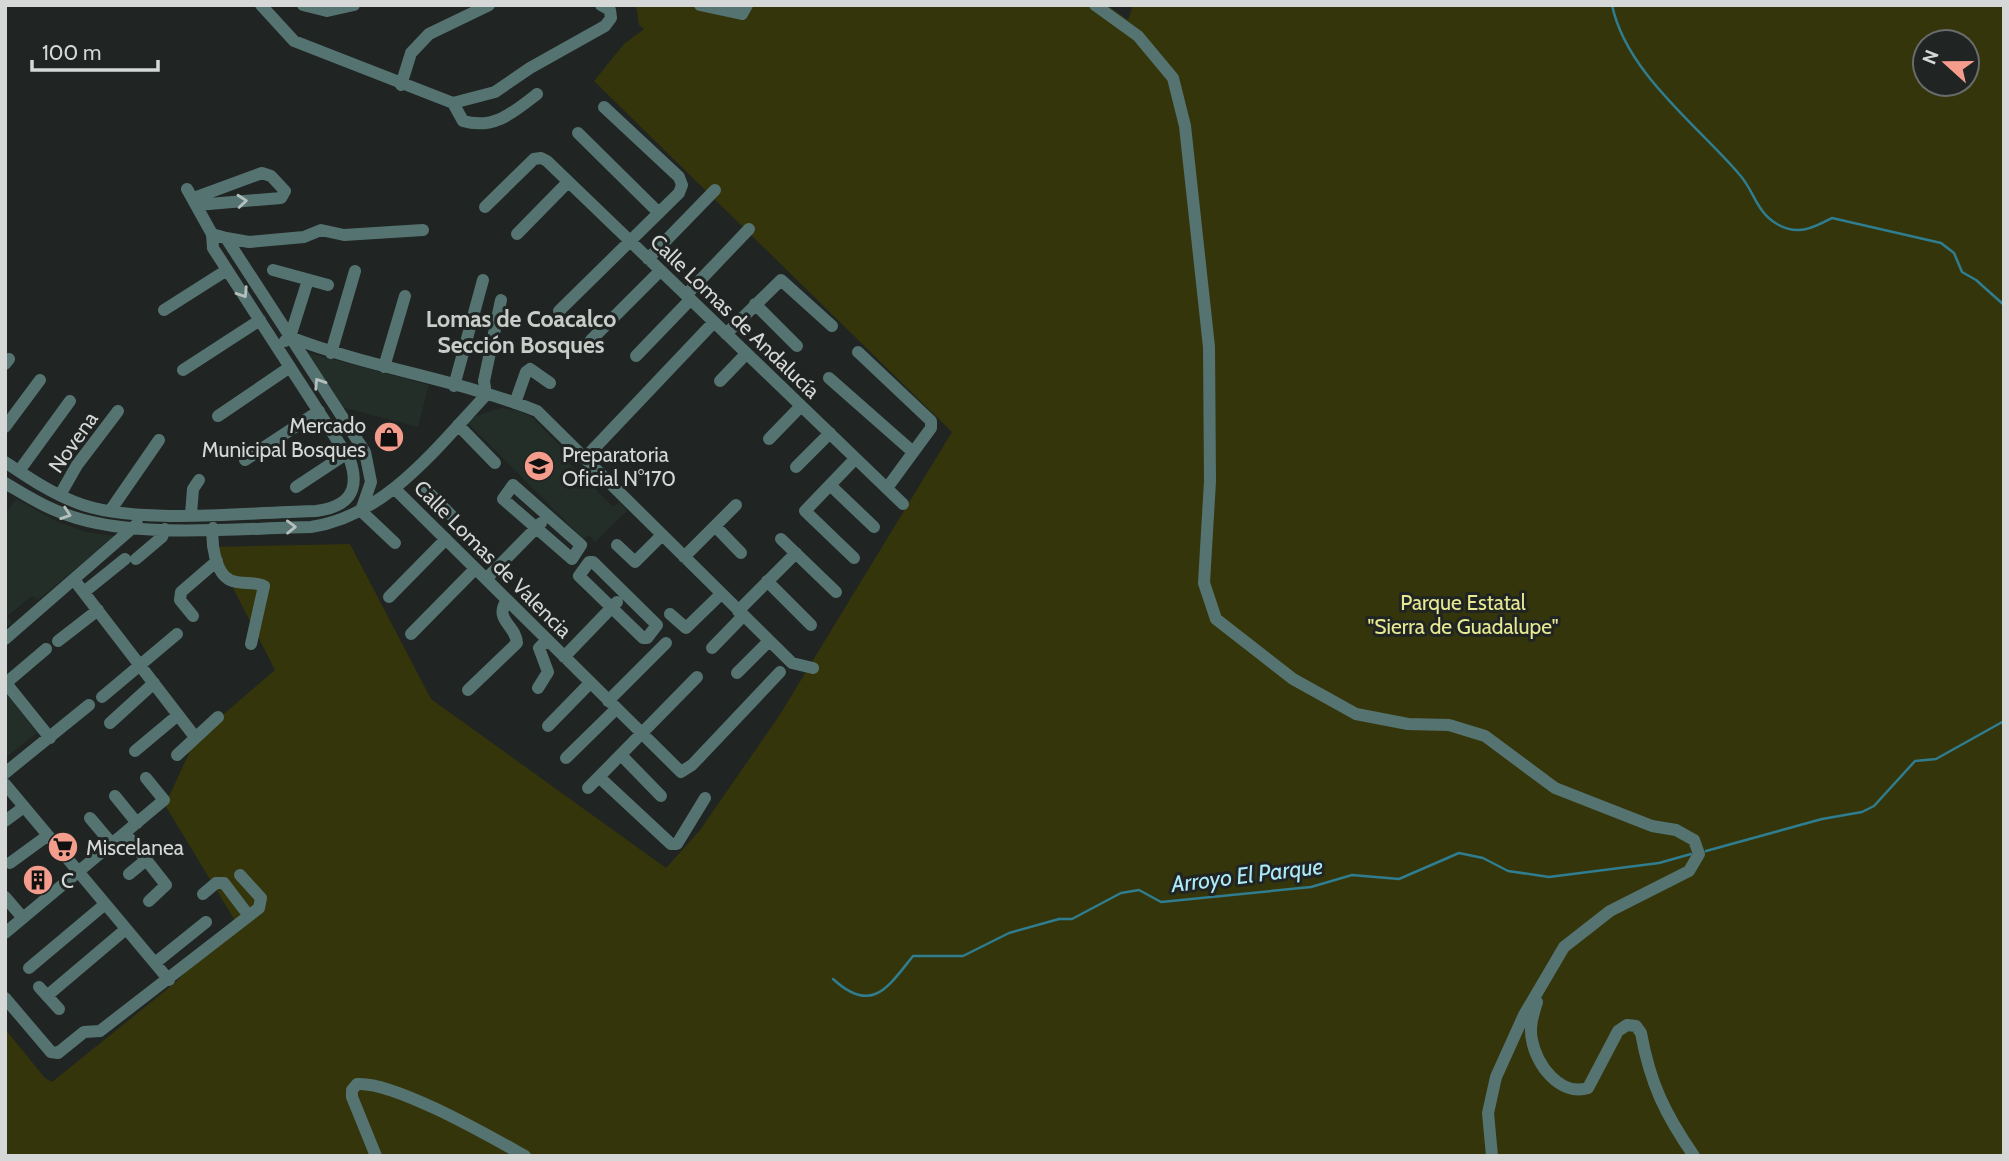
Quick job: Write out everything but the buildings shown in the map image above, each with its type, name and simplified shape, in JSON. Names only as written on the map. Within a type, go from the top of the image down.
[{"type":"street","points":[[261,5],[294,41],[401,85],[453,103],[495,92],[530,68],[605,26],[611,18],[610,10],[601,5]]},
{"type":"street","points":[[303,5],[327,11],[354,5]]},
{"type":"street","points":[[401,85],[411,53],[429,33],[489,5]]},
{"type":"street","points":[[700,5],[742,14],[747,5]]},
{"type":"street","points":[[1095,5],[1138,36],[1173,78],[1185,126],[1196,203],[1209,347],[1210,481],[1204,583],[1216,619],[1293,679],[1356,714],[1408,724],[1448,725],[1485,736],[1555,788],[1652,826],[1676,830],[1694,840],[1699,854],[1689,872],[1610,911],[1564,947],[1515,1033],[1493,1086],[1488,1113],[1492,1156]]},
{"type":"street","points":[[453,103],[463,121],[483,124],[508,116],[537,94]]},
{"type":"street","points":[[559,311],[679,193],[682,185],[679,177],[604,107]]},
{"type":"street","points":[[578,133],[659,213]]},
{"type":"street","name":"Calle Lomas de Andalucía","points":[[485,207],[534,159],[541,158],[903,503]]},
{"type":"street","points":[[267,173],[285,191],[285,195],[193,198],[267,173]]},
{"type":"street","points":[[517,234],[568,182]]},
{"type":"street","points":[[648,259],[715,190]]},
{"type":"street","points":[[5,462],[60,495],[110,511],[191,514],[316,511],[341,505],[348,498],[354,471],[346,454],[213,248],[212,234],[193,198]]},
{"type":"street","points":[[636,355],[748,229]]},
{"type":"street","points":[[212,234],[249,242],[304,237],[321,230],[344,235],[423,230]]},
{"type":"street","points":[[226,238],[365,452],[371,482],[361,509]]},
{"type":"street","points":[[164,310],[227,270]]},
{"type":"street","points":[[273,270],[328,285]]},
{"type":"street","points":[[331,353],[355,271]]},
{"type":"street","points":[[591,340],[660,271]]},
{"type":"street","points":[[277,347],[290,338],[308,280]]},
{"type":"street","points":[[454,386],[483,280]]},
{"type":"street","points":[[726,334],[776,282],[784,280],[832,326]]},
{"type":"street","points":[[384,367],[405,296]]},
{"type":"street","points":[[486,395],[484,381],[501,300]]},
{"type":"street","points":[[755,304],[797,346]]},
{"type":"street","points":[[183,370],[260,320]]},
{"type":"street","points":[[585,458],[714,322]]},
{"type":"street","points":[[290,338],[331,353],[515,402],[537,411],[792,663],[813,668]]},
{"type":"street","points":[[858,352],[932,421],[931,428],[887,488]]},
{"type":"street","points":[[720,381],[746,354]]},
{"type":"street","points":[[218,416],[290,367]]},
{"type":"street","points":[[515,402],[526,372],[530,369],[550,383]]},
{"type":"street","points":[[829,378],[913,452]]},
{"type":"street","points":[[5,427],[40,380]]},
{"type":"street","points":[[5,483],[57,512],[91,522],[136,528],[237,528],[335,523],[395,489],[486,395]]},
{"type":"street","points":[[19,471],[70,401]]},
{"type":"street","points":[[769,439],[801,406]]},
{"type":"street","name":"Novena","points":[[60,495],[77,465],[118,411]]},
{"type":"street","points":[[245,460],[319,411]]},
{"type":"street","points":[[458,425],[495,463]]},
{"type":"street","points":[[796,467],[830,433]]},
{"type":"street","points":[[110,511],[159,440]]},
{"type":"street","points":[[296,487],[346,454]]},
{"type":"street","points":[[854,558],[806,513],[855,459]]},
{"type":"street","points":[[191,514],[193,489],[199,480]]},
{"type":"street","points":[[513,485],[581,545],[572,559],[536,529],[503,499],[513,485]]},
{"type":"street","points":[[830,485],[874,527]]},
{"type":"street","points":[[424,487],[447,511],[428,522]]},
{"type":"street","name":"Calle Lomas de Valencia","points":[[395,489],[682,772],[780,672]]},
{"type":"street","points":[[684,557],[736,505]]},
{"type":"street","points":[[361,509],[396,543]]},
{"type":"street","points":[[237,513],[237,528]]},
{"type":"street","points":[[5,639],[136,528],[140,514]]},
{"type":"street","points":[[486,579],[549,515]]},
{"type":"street","points":[[715,526],[741,553]]},
{"type":"street","points":[[83,592],[162,537],[165,528]]},
{"type":"street","points":[[213,528],[211,548],[230,580],[264,586],[251,643]]},
{"type":"street","points":[[617,545],[635,562],[662,535]]},
{"type":"street","points":[[389,597],[446,539]]},
{"type":"street","points":[[781,539],[836,592]]},
{"type":"street","points":[[712,648],[767,581],[796,553]]},
{"type":"street","points":[[193,617],[180,600],[181,592],[217,561]]},
{"type":"street","points":[[589,562],[593,562],[657,626],[647,638],[643,638],[613,607],[579,576],[589,562]]},
{"type":"street","points":[[411,634],[475,569]]},
{"type":"street","points":[[75,581],[195,737]]},
{"type":"street","points":[[767,581],[811,625]]},
{"type":"street","points":[[564,657],[626,594]]},
{"type":"street","points":[[670,614],[686,628],[721,594]]},
{"type":"street","points":[[468,690],[517,643],[516,635],[503,620],[502,607],[507,600]]},
{"type":"street","points":[[58,641],[98,610]]},
{"type":"street","points":[[102,697],[177,634]]},
{"type":"street","points":[[538,688],[548,672],[540,654],[540,648],[547,640]]},
{"type":"street","points":[[737,673],[769,641]]},
{"type":"street","points":[[566,758],[666,643]]},
{"type":"street","points":[[46,649],[6,682],[50,738]]},
{"type":"street","points":[[588,788],[697,677]]},
{"type":"street","points":[[110,723],[154,683]]},
{"type":"street","points":[[548,726],[590,684]]},
{"type":"street","points":[[5,773],[89,705]]},
{"type":"street","points":[[135,751],[178,716]]},
{"type":"street","points":[[177,755],[218,717]]},
{"type":"street","points":[[621,755],[661,796]]},
{"type":"street","points":[[599,777],[671,844],[677,844],[683,838],[705,798]]},
{"type":"street","points":[[5,933],[164,800],[146,778]]},
{"type":"street","points":[[5,784],[169,980]]},
{"type":"street","points":[[115,796],[137,823]]},
{"type":"street","points":[[5,821],[24,807]]},
{"type":"street","points":[[90,818],[112,844]]},
{"type":"street","points":[[125,833],[166,885],[149,901]]},
{"type":"street","points":[[10,863],[47,836]]},
{"type":"street","points":[[129,874],[146,860]]},
{"type":"street","points":[[5,998],[54,1054],[84,1032],[100,1031],[169,980],[262,903],[240,875]]},
{"type":"street","points":[[203,894],[216,883],[224,883],[249,916]]},
{"type":"street","points":[[5,897],[23,918]]},
{"type":"street","points":[[29,968],[104,905]]},
{"type":"street","points":[[156,964],[206,922]]},
{"type":"street","points":[[59,1009],[43,991],[126,929]]},
{"type":"street","points":[[1541,989],[1531,1022],[1531,1039],[1537,1056],[1550,1076],[1568,1088],[1588,1088],[1618,1031],[1627,1026],[1636,1026],[1641,1033],[1651,1080],[1666,1115],[1694,1156]]},
{"type":"street","points":[[376,1156],[352,1097],[352,1090],[357,1084],[374,1086],[452,1116],[525,1156]]},
{"type":"shaded area","points":[[305,352],[429,385],[418,427],[341,407]]},
{"type":"shaded area","name":"Preparatoria Oficial N°170","points":[[501,408],[519,411],[533,418],[563,449],[559,453],[613,507],[620,502],[627,511],[595,542],[589,535],[583,539],[468,423],[476,416]]},
{"type":"shaded area","points":[[16,499],[56,521],[86,532],[115,536],[38,600],[32,596],[7,616],[12,623],[5,628],[5,514]]},
{"type":"shaded area","points":[[5,692],[37,733],[5,758]]},
{"type":"green space","name":"Parque Estatal \"Sierra de Guadalupe\"","points":[[636,5],[1107,5],[1128,20],[1133,5],[2004,5],[2004,1156],[5,1156],[5,1029],[45,1078],[52,1082],[176,982],[234,919],[165,805],[196,738],[275,670],[212,547],[350,544],[431,699],[666,868],[700,830],[779,716],[952,432],[594,81],[624,44],[644,29],[639,25]]},
{"type":"waterway","points":[[1612,5],[1620,29],[1647,75],[1739,174],[1770,219],[1785,228],[1799,230],[1832,218],[1941,243],[1954,253],[1962,272],[1976,280],[2004,305]]},
{"type":"waterway","name":"Arroyo El Parque","points":[[1706,851],[1822,819],[1862,812],[1874,806],[1915,761],[1936,759],[2004,721]]},
{"type":"waterway","name":"Arroyo El Parque","points":[[833,979],[847,990],[869,996],[887,986],[913,956],[963,956],[1009,933],[1059,919],[1072,919],[1121,893],[1139,890],[1161,902],[1311,887],[1352,875],[1399,879],[1459,853],[1483,858],[1508,871],[1549,877],[1659,863],[1691,854]]},
{"type":"place","name":"Mercado Municipal Bosques","points":[[389,437]]},
{"type":"place","name":"Preparatoria Oficial N°170","points":[[539,466]]},
{"type":"place","name":"Miscelanea","points":[[63,847]]},
{"type":"place","name":"C","points":[[38,880]]},
{"type":"district","name":"Lomas de Coacalco Sección Bosques","points":[[521,332]]}]
